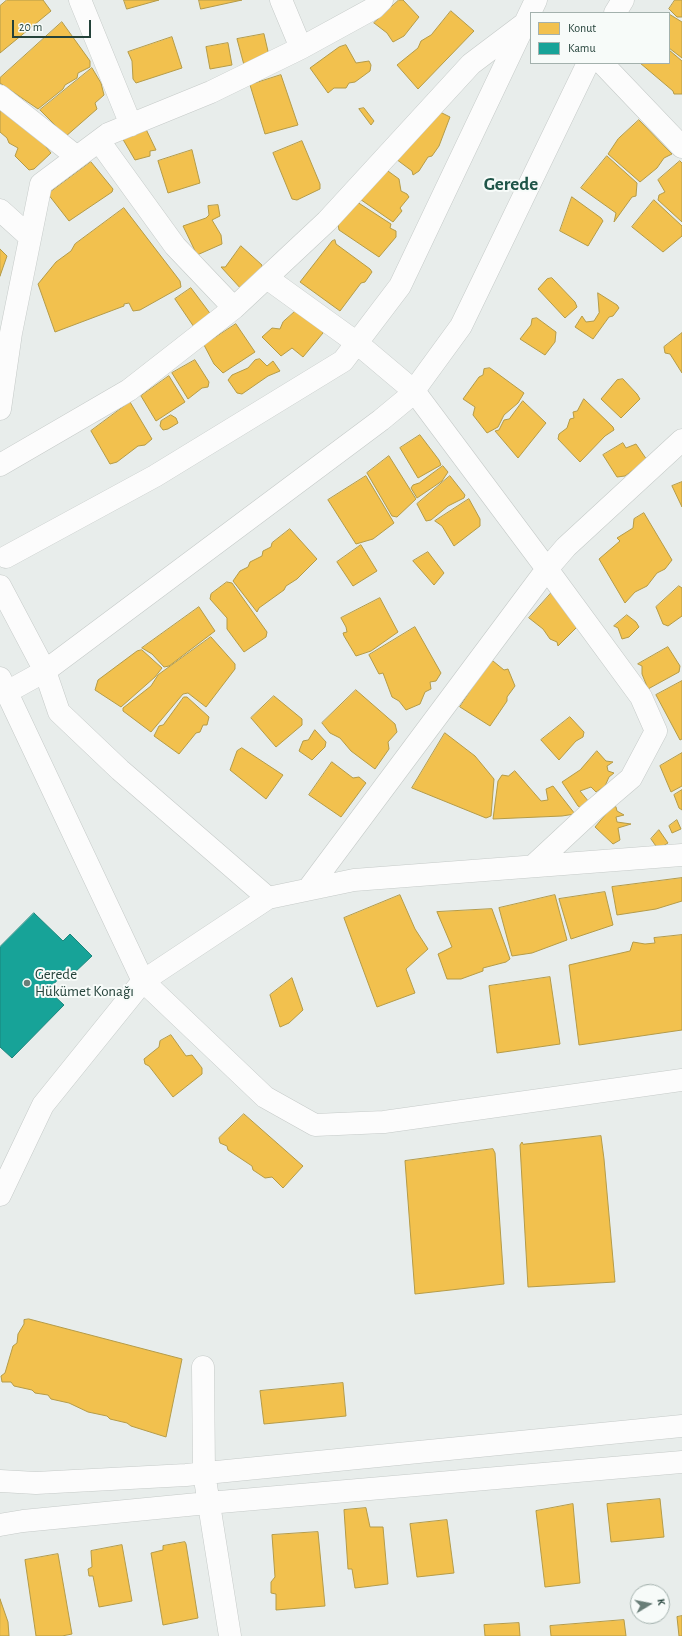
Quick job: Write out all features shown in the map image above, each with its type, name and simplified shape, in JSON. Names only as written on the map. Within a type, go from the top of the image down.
[{"type":"street","points":[[80,0],[132,125]]},
{"type":"street","points":[[281,0],[301,48]]},
{"type":"street","points":[[0,409],[11,333],[41,184],[108,134],[211,92],[301,48],[374,8],[382,0]]},
{"type":"street","points":[[532,12],[536,0]]},
{"type":"street","points":[[616,12],[623,0]]},
{"type":"street","points":[[0,465],[129,390],[234,308],[327,221],[471,64],[528,22]]},
{"type":"street","points":[[268,898],[120,770],[59,712],[45,671],[0,586],[5,577],[7,567],[3,549],[155,476],[344,361],[400,286],[528,22]]},
{"type":"street","points":[[588,64],[461,326],[410,396],[381,420],[45,671],[3,685],[143,981],[265,1097],[314,1125],[384,1122],[682,1080]]},
{"type":"street","points":[[603,64],[681,144]]},
{"type":"street","points":[[0,96],[77,157]]},
{"type":"street","points":[[99,141],[175,246],[234,308]]},
{"type":"street","points":[[0,210],[30,237]]},
{"type":"street","points":[[267,278],[357,343],[414,391],[548,569],[641,697],[656,731],[631,778],[590,813],[533,866]]},
{"type":"street","points":[[309,888],[566,547],[682,440]]},
{"type":"street","points":[[0,1195],[43,1105],[143,981],[268,898],[309,888],[354,880],[682,855]]},
{"type":"street","points":[[203,1367],[204,1473],[230,1636]]},
{"type":"street","points":[[0,1481],[36,1483],[204,1473],[682,1426]]},
{"type":"street","points":[[0,1525],[23,1521],[208,1503],[682,1462]]},
{"type":"building: Konut","points":[[7,0],[43,0],[51,11],[0,53],[0,6]]},
{"type":"building: Konut","points":[[124,0],[159,0],[127,9]]},
{"type":"building: Konut","points":[[199,0],[242,0],[201,9]]},
{"type":"building: Konut","points":[[399,0],[403,0],[419,17],[404,36],[393,42],[387,33],[374,23]]},
{"type":"building: Konut","points":[[675,0],[682,0],[682,17],[677,17],[669,9]]},
{"type":"building: Konut","points":[[451,11],[474,31],[418,89],[397,65],[418,48],[421,41],[431,35]]},
{"type":"building: Konut","points":[[670,15],[682,22],[682,58],[670,49]]},
{"type":"building: Konut","points":[[62,22],[90,61],[90,67],[78,73],[77,78],[65,85],[63,89],[38,109],[0,83],[0,78]]},
{"type":"building: Konut","points":[[264,34],[270,60],[244,65],[237,39]]},
{"type":"building: Konut","points":[[172,37],[182,68],[136,83],[133,79],[132,61],[128,52]]},
{"type":"building: Konut","points":[[228,43],[232,65],[210,69],[206,47]]},
{"type":"building: Konut","points":[[346,45],[356,63],[369,61],[371,65],[370,71],[355,82],[349,83],[346,88],[334,88],[328,93],[310,68],[339,47]]},
{"type":"building: Konut","points":[[670,51],[682,61],[682,94],[674,94],[673,91],[641,64],[670,64]]},
{"type":"building: Konut","points":[[92,68],[101,83],[104,95],[95,103],[97,109],[65,137],[62,137],[56,126],[40,110]]},
{"type":"building: Konut","points":[[281,75],[298,125],[265,134],[250,85]]},
{"type":"building: Konut","points":[[3,108],[28,125],[51,153],[34,169],[29,170],[15,156],[18,148],[9,143],[7,138],[0,132],[0,111]]},
{"type":"building: Konut","points":[[364,108],[374,121],[371,125],[359,109]]},
{"type":"building: Konut","points":[[434,109],[450,117],[439,146],[432,156],[428,157],[419,171],[413,175],[412,171],[392,156]]},
{"type":"building: Konut","points":[[639,120],[672,154],[664,158],[657,168],[640,182],[608,154],[618,139]]},
{"type":"building: Konut","points":[[144,125],[156,150],[150,151],[150,156],[135,160],[121,136]]},
{"type":"building: Konut","points":[[302,141],[320,184],[320,189],[297,200],[292,199],[273,153]]},
{"type":"building: Konut","points":[[192,150],[200,183],[168,193],[158,161]]},
{"type":"building: Konut","points":[[607,156],[637,183],[636,196],[632,197],[614,222],[616,213],[581,188]]},
{"type":"building: Konut","points":[[680,161],[682,163],[682,222],[658,200],[659,195],[665,192],[658,180]]},
{"type":"building: Konut","points":[[91,162],[113,189],[112,192],[69,221],[48,194]]},
{"type":"building: Konut","points":[[381,166],[399,179],[401,191],[409,197],[400,208],[402,211],[393,222],[357,197]]},
{"type":"building: Konut","points":[[572,197],[603,221],[588,246],[560,231]]},
{"type":"building: Konut","points":[[354,200],[391,224],[390,228],[396,231],[396,237],[379,257],[339,230],[338,224]]},
{"type":"building: Konut","points":[[654,200],[682,226],[682,236],[663,252],[632,227]]},
{"type":"building: Konut","points":[[218,205],[220,216],[212,220],[221,235],[222,244],[197,255],[183,226],[206,218],[209,215],[208,206]]},
{"type":"building: Konut","points":[[124,208],[180,281],[181,287],[140,310],[133,311],[129,303],[124,304],[124,306],[55,332],[38,284],[56,262],[71,251],[75,244]]},
{"type":"building: Konut","points":[[335,240],[336,244],[372,272],[365,282],[361,283],[340,311],[300,282],[332,241]]},
{"type":"building: Konut","points":[[241,246],[262,265],[260,272],[243,291],[221,267],[225,267]]},
{"type":"building: Konut","points":[[0,249],[7,256],[0,276]]},
{"type":"building: Konut","points":[[552,278],[575,302],[577,307],[565,318],[538,289],[547,279]]},
{"type":"building: Konut","points":[[191,288],[212,316],[194,327],[175,299]]},
{"type":"building: Konut","points":[[598,293],[617,305],[619,308],[613,316],[609,317],[593,339],[575,327],[582,316],[586,322],[594,321],[599,313]]},
{"type":"building: Konut","points":[[299,308],[322,328],[323,333],[303,357],[292,348],[281,356],[262,337],[272,328],[280,329],[283,322]]},
{"type":"building: Konut","points":[[537,318],[556,332],[555,342],[545,355],[520,339],[531,325],[532,319]]},
{"type":"building: Konut","points":[[236,324],[255,352],[223,373],[214,364],[204,345]]},
{"type":"building: Konut","points":[[682,333],[682,373],[670,354],[665,353],[664,347]]},
{"type":"building: Konut","points":[[260,359],[267,366],[273,361],[280,371],[268,376],[242,394],[237,393],[228,380],[232,375],[248,368],[255,360]]},
{"type":"building: Konut","points":[[195,360],[209,382],[208,387],[202,388],[188,399],[172,373]]},
{"type":"building: Konut","points":[[490,368],[524,393],[518,403],[504,415],[498,427],[487,433],[473,415],[475,407],[463,399],[479,377],[483,375],[484,369]]},
{"type":"building: Konut","points":[[169,376],[185,402],[156,421],[141,396]]},
{"type":"building: Konut","points":[[623,379],[640,399],[621,418],[601,399],[617,380]]},
{"type":"building: Konut","points":[[584,399],[613,427],[614,430],[605,436],[580,462],[558,439],[559,434],[567,428],[570,419],[574,418],[573,412],[577,411]]},
{"type":"building: Konut","points":[[523,401],[546,423],[518,458],[495,431],[499,430],[504,420],[509,419]]},
{"type":"building: Konut","points":[[130,402],[152,439],[145,445],[138,446],[117,462],[110,464],[91,431]]},
{"type":"building: Konut","points":[[171,415],[176,418],[178,423],[168,429],[163,430],[160,426],[161,421]]},
{"type":"building: Konut","points":[[420,435],[439,460],[441,465],[418,478],[400,448]]},
{"type":"building: Konut","points":[[623,443],[626,448],[636,444],[647,460],[625,476],[617,477],[603,455]]},
{"type":"building: Konut","points":[[389,456],[416,499],[397,517],[392,516],[367,473]]},
{"type":"building: Konut","points":[[443,466],[448,472],[442,481],[417,498],[411,488],[413,485],[419,483]]},
{"type":"building: Konut","points":[[366,476],[394,523],[373,539],[356,544],[328,500]]},
{"type":"building: Konut","points":[[450,476],[465,495],[464,498],[448,506],[431,520],[426,521],[417,504]]},
{"type":"building: Konut","points":[[682,482],[682,507],[672,486]]},
{"type":"building: Konut","points":[[469,499],[480,519],[480,526],[454,546],[442,526],[435,521]]},
{"type":"building: Konut","points":[[644,513],[672,560],[665,569],[657,573],[647,586],[635,592],[625,603],[599,559],[620,541],[617,538],[633,528],[634,519]]},
{"type":"building: Konut","points":[[290,529],[317,559],[297,579],[259,608],[257,612],[233,581],[240,571],[248,567],[250,562],[262,556],[263,551],[271,547],[272,543]]},
{"type":"building: Konut","points":[[361,545],[377,571],[353,586],[337,562]]},
{"type":"building: Konut","points":[[428,552],[444,573],[434,585],[413,561]]},
{"type":"building: Konut","points":[[227,582],[232,583],[267,632],[266,637],[244,652],[227,629],[227,618],[210,599],[211,594]]},
{"type":"building: Konut","points":[[679,586],[682,588],[682,616],[668,626],[663,624],[656,607]]},
{"type":"building: Konut","points":[[553,591],[577,627],[558,646],[557,642],[550,639],[543,629],[529,618]]},
{"type":"building: Konut","points":[[380,598],[398,632],[371,651],[356,656],[344,636],[343,633],[347,632],[341,618]]},
{"type":"building: Konut","points":[[199,607],[215,631],[169,666],[164,667],[152,654],[142,648]]},
{"type":"building: Konut","points":[[627,615],[636,622],[639,627],[629,637],[622,639],[618,628],[614,626]]},
{"type":"building: Konut","points":[[415,627],[441,673],[436,681],[430,682],[431,689],[425,692],[420,704],[406,710],[399,701],[392,697],[383,673],[379,674],[369,655]]},
{"type":"building: Konut","points":[[211,637],[235,664],[235,669],[206,707],[188,693],[183,694],[151,732],[123,711],[123,708],[151,686],[158,675]]},
{"type":"building: Konut","points":[[668,647],[680,666],[679,672],[648,689],[642,674],[642,666],[638,664]]},
{"type":"building: Konut","points":[[142,650],[162,668],[155,677],[121,707],[95,690],[98,680],[137,651]]},
{"type":"building: Konut","points":[[490,661],[493,661],[504,670],[508,669],[515,686],[490,726],[460,707]]},
{"type":"building: Konut","points":[[682,681],[682,739],[680,740],[656,695]]},
{"type":"building: Konut","points":[[356,690],[395,724],[397,732],[388,742],[389,749],[375,769],[351,751],[340,738],[330,733],[322,723]]},
{"type":"building: Konut","points":[[274,696],[302,719],[302,725],[276,747],[251,718]]},
{"type":"building: Konut","points":[[184,697],[187,697],[209,717],[207,725],[203,725],[200,732],[196,733],[179,754],[154,736],[159,726],[163,725]]},
{"type":"building: Konut","points":[[570,717],[584,732],[583,737],[576,741],[559,760],[541,740]]},
{"type":"building: Konut","points":[[315,730],[326,742],[325,747],[312,760],[299,751],[303,741],[308,740]]},
{"type":"building: Konut","points":[[445,733],[475,756],[494,779],[491,816],[486,818],[412,788]]},
{"type":"building: Konut","points":[[242,748],[283,775],[266,799],[230,770],[237,751]]},
{"type":"building: Konut","points":[[597,751],[606,761],[613,762],[607,766],[608,771],[614,773],[609,777],[605,786],[596,792],[591,787],[580,791],[589,802],[581,808],[578,806],[562,782],[580,770]]},
{"type":"building: Konut","points":[[682,753],[682,786],[671,792],[660,766]]},
{"type":"building: Konut","points":[[332,762],[353,778],[359,777],[366,783],[341,817],[309,795]]},
{"type":"building: Konut","points":[[515,771],[541,801],[548,800],[546,789],[553,786],[575,814],[562,816],[493,819],[498,781],[502,775],[508,776]]},
{"type":"building: Konut","points":[[682,790],[682,810],[679,808],[674,795]]},
{"type":"building: Konut","points":[[616,807],[617,811],[624,815],[616,817],[617,822],[631,824],[618,828],[620,840],[613,844],[595,827],[611,808]]},
{"type":"building: Konut","points":[[677,820],[681,829],[672,833],[669,826]]},
{"type":"building: Konut","points":[[659,830],[668,843],[658,849],[651,839]]},
{"type":"building: Konut","points":[[682,878],[682,901],[656,909],[617,915],[612,887]]},
{"type":"building: Konut","points":[[605,892],[613,925],[571,939],[559,899]]},
{"type":"building: Konut","points":[[400,895],[415,929],[428,949],[406,969],[415,993],[377,1007],[344,918]]},
{"type":"building: Konut","points":[[555,895],[567,940],[532,953],[512,956],[499,908]]},
{"type":"building: Konut","points":[[492,909],[510,959],[506,962],[483,968],[483,971],[461,979],[447,979],[438,954],[452,947],[437,912]]},
{"type":"building: Konut","points":[[682,935],[682,1030],[579,1045],[569,965],[630,951],[633,942],[645,944],[655,943],[654,938]]},
{"type":"building: Konut","points":[[550,977],[560,1044],[497,1053],[489,986]]},
{"type":"building: Konut","points":[[292,978],[303,1010],[289,1023],[280,1027],[270,995]]},
{"type":"building: Konut","points":[[171,1035],[186,1056],[192,1055],[202,1068],[202,1074],[173,1097],[149,1066],[145,1064],[144,1059],[159,1047],[160,1041]]},
{"type":"building: Konut","points":[[244,1114],[303,1166],[283,1188],[272,1177],[265,1178],[253,1170],[252,1166],[228,1150],[227,1146],[220,1143],[219,1138]]},
{"type":"building: Konut","points":[[601,1136],[615,1282],[528,1287],[520,1145],[522,1142],[523,1144]]},
{"type":"building: Konut","points":[[493,1149],[495,1153],[504,1284],[415,1294],[405,1161]]},
{"type":"building: Konut","points":[[29,1319],[182,1359],[166,1437],[131,1426],[127,1423],[110,1419],[107,1416],[88,1412],[69,1403],[51,1399],[48,1395],[35,1393],[32,1390],[14,1386],[11,1382],[2,1382],[1,1376],[5,1373],[13,1346],[17,1343],[18,1334],[24,1324],[24,1320]]},
{"type":"building: Konut","points":[[343,1383],[346,1416],[264,1424],[260,1391]]},
{"type":"building: Konut","points":[[660,1499],[664,1537],[611,1542],[607,1504]]},
{"type":"building: Konut","points":[[573,1504],[580,1583],[545,1587],[536,1511]]},
{"type":"building: Konut","points":[[366,1508],[370,1527],[383,1527],[388,1584],[355,1588],[352,1569],[348,1569],[344,1510]]},
{"type":"building: Konut","points":[[447,1520],[454,1573],[417,1577],[410,1524]]},
{"type":"building: Konut","points":[[318,1532],[325,1606],[276,1610],[276,1594],[271,1593],[271,1582],[275,1577],[272,1535]]},
{"type":"building: Konut","points":[[185,1542],[198,1618],[163,1625],[151,1553],[163,1550],[163,1546]]},
{"type":"building: Konut","points":[[122,1545],[132,1601],[99,1607],[93,1576],[89,1576],[88,1569],[92,1567],[91,1551]]},
{"type":"building: Konut","points":[[58,1554],[72,1634],[62,1636],[36,1636],[25,1560]]},
{"type":"building: Konut","points":[[0,1599],[8,1622],[9,1636],[0,1636]]},
{"type":"building: Konut","points":[[682,1616],[682,1636],[679,1636],[677,1617]]},
{"type":"building: Konut","points":[[624,1620],[626,1636],[551,1636],[550,1626]]},
{"type":"building: Konut","points":[[519,1623],[520,1636],[485,1636],[484,1625]]},
{"type":"building: Kamu","name":"Gerede Hükümet Konağı","points":[[34,913],[63,941],[70,934],[92,956],[72,975],[67,970],[48,990],[64,1005],[12,1058],[0,1047],[0,947]]},
{"type":"place","name":"Gerede Hükümet Konağı","points":[[27,983]]},
{"type":"district","name":"Gerede","points":[[511,184]]}]
